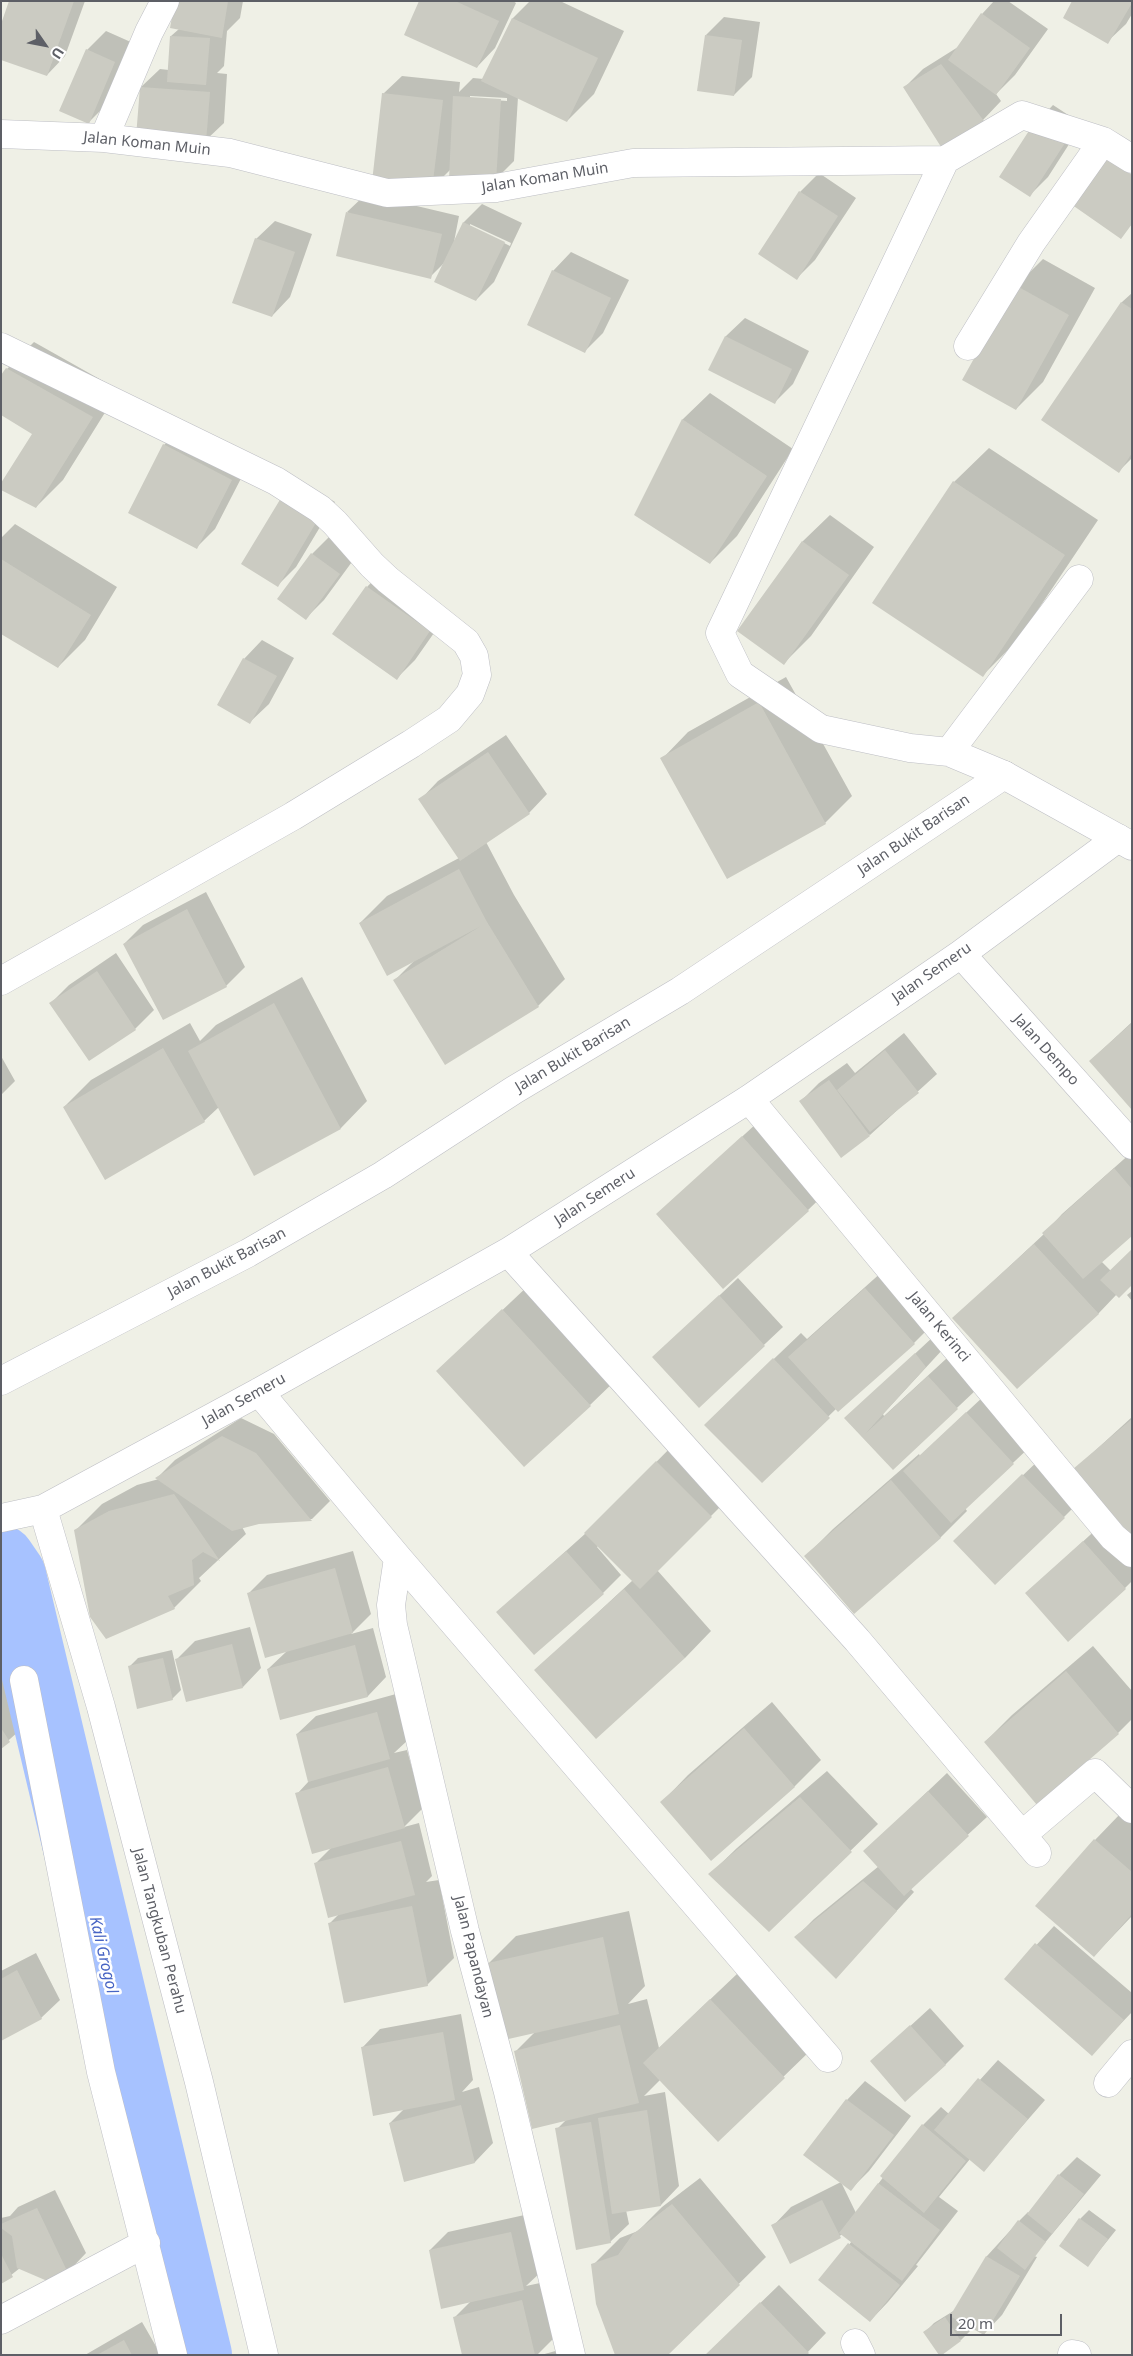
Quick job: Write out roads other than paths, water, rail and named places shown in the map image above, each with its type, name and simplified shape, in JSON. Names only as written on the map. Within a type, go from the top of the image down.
[{"type":"street","points":[[104,138],[149,32],[165,1]]},
{"type":"street","points":[[1125,842],[1004,775],[949,752],[910,748],[821,729],[740,674],[720,634],[945,160],[1022,116],[1103,141],[1132,159]]},
{"type":"street","name":"Jalan Koman Muin","points":[[1,134],[104,138],[230,153],[387,193],[496,188],[633,163],[945,160]]},
{"type":"street","points":[[968,346],[1035,236],[1103,141]]},
{"type":"street","points":[[1,347],[276,481],[320,509],[336,523],[388,580],[466,642],[474,656],[477,675],[470,694],[449,719],[411,744],[292,816],[1,981]]},
{"type":"street","points":[[949,752],[1079,579]]},
{"type":"street","name":"Jalan Bukit Barisan","points":[[1,1381],[248,1253],[383,1175],[514,1090],[680,991],[1004,775]]},
{"type":"street","name":"Jalan Semeru","points":[[43,1509],[259,1392],[508,1252],[749,1099],[1125,842]]},
{"type":"street","name":"Jalan Dempo","points":[[961,954],[1132,1145]]},
{"type":"street","name":"Jalan Kerinci","points":[[749,1099],[1113,1537],[1132,1553]]},
{"type":"street","points":[[508,1252],[857,1640],[1029,1844],[1095,1773],[1132,1809]]},
{"type":"street","points":[[259,1392],[398,1558],[828,2058]]},
{"type":"street","points":[[1,1518],[43,1509]]},
{"type":"street","name":"Jalan Tangkuban Perahu","points":[[43,1509],[101,1706],[201,2091],[264,2355]]},
{"type":"street","name":"Jalan Papandayan","points":[[398,1558],[391,1605],[393,1625],[463,1921],[508,2092],[571,2355]]},
{"type":"street","points":[[24,1680],[101,2072],[173,2355]]},
{"type":"street","points":[[1108,2083],[1132,2054]]},
{"type":"street","points":[[1,2320],[146,2243]]},
{"type":"waterway","name":"Kali Grogol","points":[[1,1559],[12,1575],[198,2355]]}]
